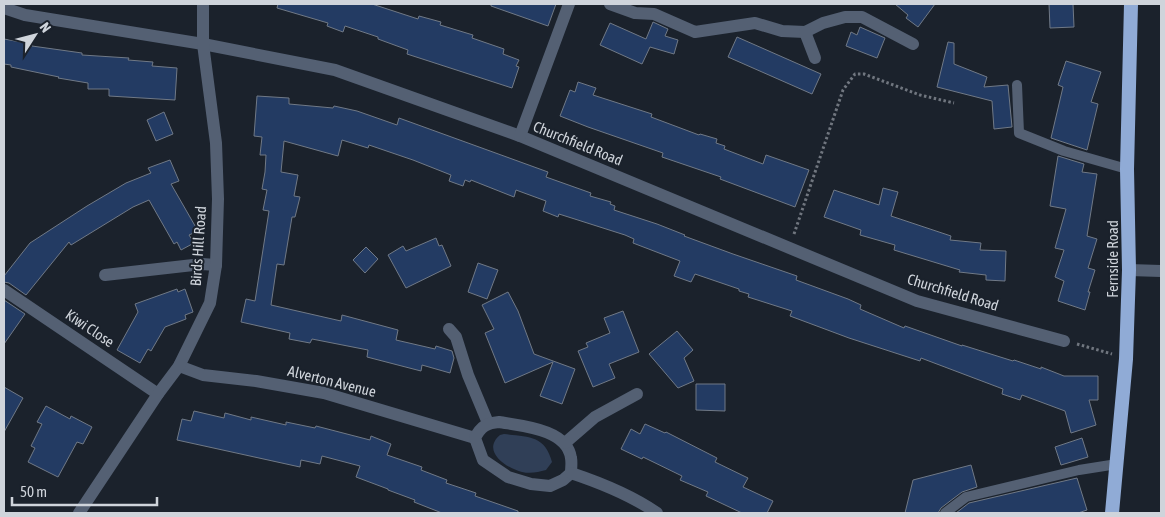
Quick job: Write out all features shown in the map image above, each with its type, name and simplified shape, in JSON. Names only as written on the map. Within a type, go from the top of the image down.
[{"type":"highway","name":"Fernside Road","points":[[1112,513],[1126,359],[1129,270],[1127,168],[1128,63],[1131,4]]},
{"type":"street","name":"Birds Hill Road","points":[[79,513],[158,394],[179,366],[210,302],[216,265],[218,199],[216,143],[203,44],[203,4]]},
{"type":"street","points":[[520,136],[569,4]]},
{"type":"street","points":[[610,4],[635,13],[654,14],[695,32],[755,24],[782,31],[805,32],[823,23],[845,17],[862,17],[913,44]]},
{"type":"street","name":"Churchfield Road","points":[[4,8],[25,15],[203,44],[335,70],[520,136],[917,301],[1064,341]]},
{"type":"street","points":[[805,32],[815,58]]},
{"type":"street","points":[[105,275],[202,264],[216,265]]},
{"type":"street","points":[[1129,270],[1161,271]]},
{"type":"street","name":"Kiwi Close","points":[[4,290],[158,394]]},
{"type":"street","points":[[449,329],[456,337],[468,375],[488,423]]},
{"type":"street","name":"Alverton Avenue","points":[[179,366],[203,375],[256,381],[324,393],[475,438]]},
{"type":"street","points":[[564,443],[595,417],[637,394]]},
{"type":"street","points":[[500,422],[544,430],[564,443],[571,456],[571,473],[563,480],[550,486],[531,484],[508,477],[483,460],[475,438],[480,429],[488,423],[500,422]]},
{"type":"street","points":[[571,473],[635,499],[657,513]]},
{"type":"lane","points":[[1018,85],[1019,133],[1064,151],[1127,168]]},
{"type":"lane","points":[[945,513],[966,497],[1079,470],[1117,464]]},
{"type":"path","points":[[789,248],[843,90],[855,74],[864,74],[920,95],[954,103]]},
{"type":"path","points":[[1064,341],[1126,359]]},
{"type":"shaded area","points":[[500,435],[528,437],[540,442],[549,453],[552,462],[546,470],[528,473],[509,467],[494,453],[493,447]]},
{"type":"building","points":[[278,4],[372,4],[418,19],[419,16],[441,22],[440,25],[473,35],[472,38],[504,49],[503,54],[519,60],[516,66],[519,67],[512,88],[407,54],[408,50],[345,26],[343,32],[327,26],[328,23],[277,8]]},
{"type":"building","points":[[491,4],[556,4],[548,26],[491,6]]},
{"type":"building","points":[[895,4],[935,4],[918,27],[906,18],[908,15]]},
{"type":"building","points":[[1049,4],[1073,4],[1074,27],[1050,28]]},
{"type":"building","points":[[653,22],[668,29],[665,36],[678,40],[674,54],[650,47],[642,64],[600,45],[610,23],[646,39]]},
{"type":"building","points":[[860,27],[885,38],[877,58],[846,46],[851,32],[857,35]]},
{"type":"building","points":[[737,37],[821,74],[812,94],[728,57]]},
{"type":"building","points":[[4,39],[32,44],[32,46],[82,53],[82,55],[129,58],[128,60],[153,62],[152,66],[177,68],[175,100],[109,96],[109,89],[88,89],[88,83],[11,67],[11,65],[4,64]]},
{"type":"building","points":[[948,42],[954,43],[954,64],[987,77],[984,87],[1008,85],[1012,127],[994,129],[992,101],[937,87]]},
{"type":"building","points":[[1066,61],[1101,72],[1091,102],[1098,104],[1087,150],[1051,138],[1063,87],[1058,85]]},
{"type":"building","points":[[578,82],[596,88],[593,95],[652,114],[651,117],[699,135],[717,139],[716,143],[725,146],[724,149],[763,164],[766,155],[809,170],[795,207],[720,179],[721,177],[662,157],[663,153],[560,116],[570,90],[575,92]]},
{"type":"building","points":[[257,96],[289,98],[289,104],[333,108],[334,106],[357,111],[397,125],[399,118],[548,172],[546,177],[591,193],[590,196],[611,202],[610,204],[615,206],[614,210],[797,276],[796,280],[848,299],[861,305],[860,309],[904,328],[905,326],[962,346],[1041,369],[1041,367],[1064,376],[1098,376],[1098,400],[1089,400],[1096,425],[1071,433],[1065,411],[1022,395],[1020,400],[1002,394],[1003,389],[921,358],[920,361],[790,316],[792,311],[748,297],[749,294],[739,291],[739,289],[695,274],[691,282],[674,276],[680,261],[633,243],[634,239],[625,235],[559,214],[558,217],[543,211],[546,201],[516,190],[514,197],[471,180],[470,182],[465,180],[463,186],[449,181],[451,175],[413,160],[369,145],[368,148],[342,140],[338,156],[284,141],[281,172],[298,175],[294,196],[300,197],[295,217],[292,217],[284,265],[277,264],[271,305],[341,321],[342,315],[398,330],[396,340],[435,349],[436,346],[452,351],[454,358],[450,373],[422,365],[421,371],[367,357],[368,350],[312,339],[310,343],[289,339],[290,333],[241,322],[246,299],[255,301],[269,211],[263,210],[267,190],[262,189],[266,155],[260,155],[262,137],[254,136]]},
{"type":"building","points":[[164,112],[173,134],[156,141],[147,120]]},
{"type":"building","points":[[1058,156],[1084,164],[1082,172],[1097,174],[1087,236],[1097,239],[1088,268],[1095,270],[1085,310],[1058,301],[1064,281],[1055,277],[1064,250],[1055,248],[1066,209],[1050,206]]},
{"type":"building","points":[[170,160],[179,181],[171,184],[198,231],[189,235],[194,243],[181,250],[177,242],[174,244],[149,200],[133,207],[71,245],[69,242],[26,295],[9,283],[4,282],[4,276],[30,243],[126,183],[151,173],[148,168]]},
{"type":"building","points":[[883,188],[898,192],[891,216],[951,236],[950,240],[981,243],[980,250],[1006,251],[1005,281],[986,280],[986,275],[959,272],[960,270],[894,250],[895,245],[860,235],[861,230],[824,217],[834,190],[879,205]]},
{"type":"building","points":[[436,238],[439,246],[442,245],[451,266],[406,288],[388,255],[403,246],[406,251]]},
{"type":"building","points":[[366,247],[378,259],[365,273],[353,260]]},
{"type":"building","points":[[478,263],[498,270],[487,299],[468,292]]},
{"type":"building","points":[[177,289],[178,292],[185,289],[193,312],[185,315],[186,319],[165,327],[151,351],[148,349],[140,363],[117,350],[138,312],[135,304]]},
{"type":"building","points":[[508,292],[518,311],[534,354],[575,369],[562,404],[540,396],[553,362],[505,383],[485,333],[494,329],[482,305]]},
{"type":"building","points":[[4,300],[25,314],[4,344]]},
{"type":"building","points":[[623,311],[639,352],[609,364],[615,378],[593,387],[578,351],[588,347],[586,343],[610,333],[604,318]]},
{"type":"building","points":[[677,331],[693,350],[684,358],[694,381],[678,388],[649,354]]},
{"type":"building","points":[[696,384],[725,384],[725,411],[696,410]]},
{"type":"building","points":[[4,387],[23,398],[4,432]]},
{"type":"building","points":[[46,406],[70,419],[71,416],[92,427],[83,444],[77,442],[58,477],[28,462],[35,448],[31,446],[42,424],[37,422]]},
{"type":"building","points":[[194,411],[224,418],[225,413],[251,420],[251,417],[286,425],[286,422],[315,428],[316,426],[370,440],[371,436],[391,444],[387,455],[422,467],[421,470],[447,480],[446,483],[476,493],[475,496],[518,511],[518,513],[442,513],[414,502],[415,500],[356,477],[360,466],[322,456],[320,464],[301,460],[300,467],[177,440],[182,419],[191,421]]},
{"type":"building","points":[[645,424],[666,432],[717,458],[715,462],[748,478],[743,487],[773,501],[767,513],[742,513],[706,496],[708,492],[680,480],[682,476],[643,457],[642,459],[621,449],[631,429],[640,434]]},
{"type":"building","points":[[1082,438],[1088,457],[1061,465],[1055,447]]},
{"type":"building","points":[[971,465],[977,487],[962,492],[941,508],[938,513],[905,513],[913,480]]},
{"type":"building","points":[[1077,478],[1087,510],[1078,513],[956,513],[969,503]]}]
